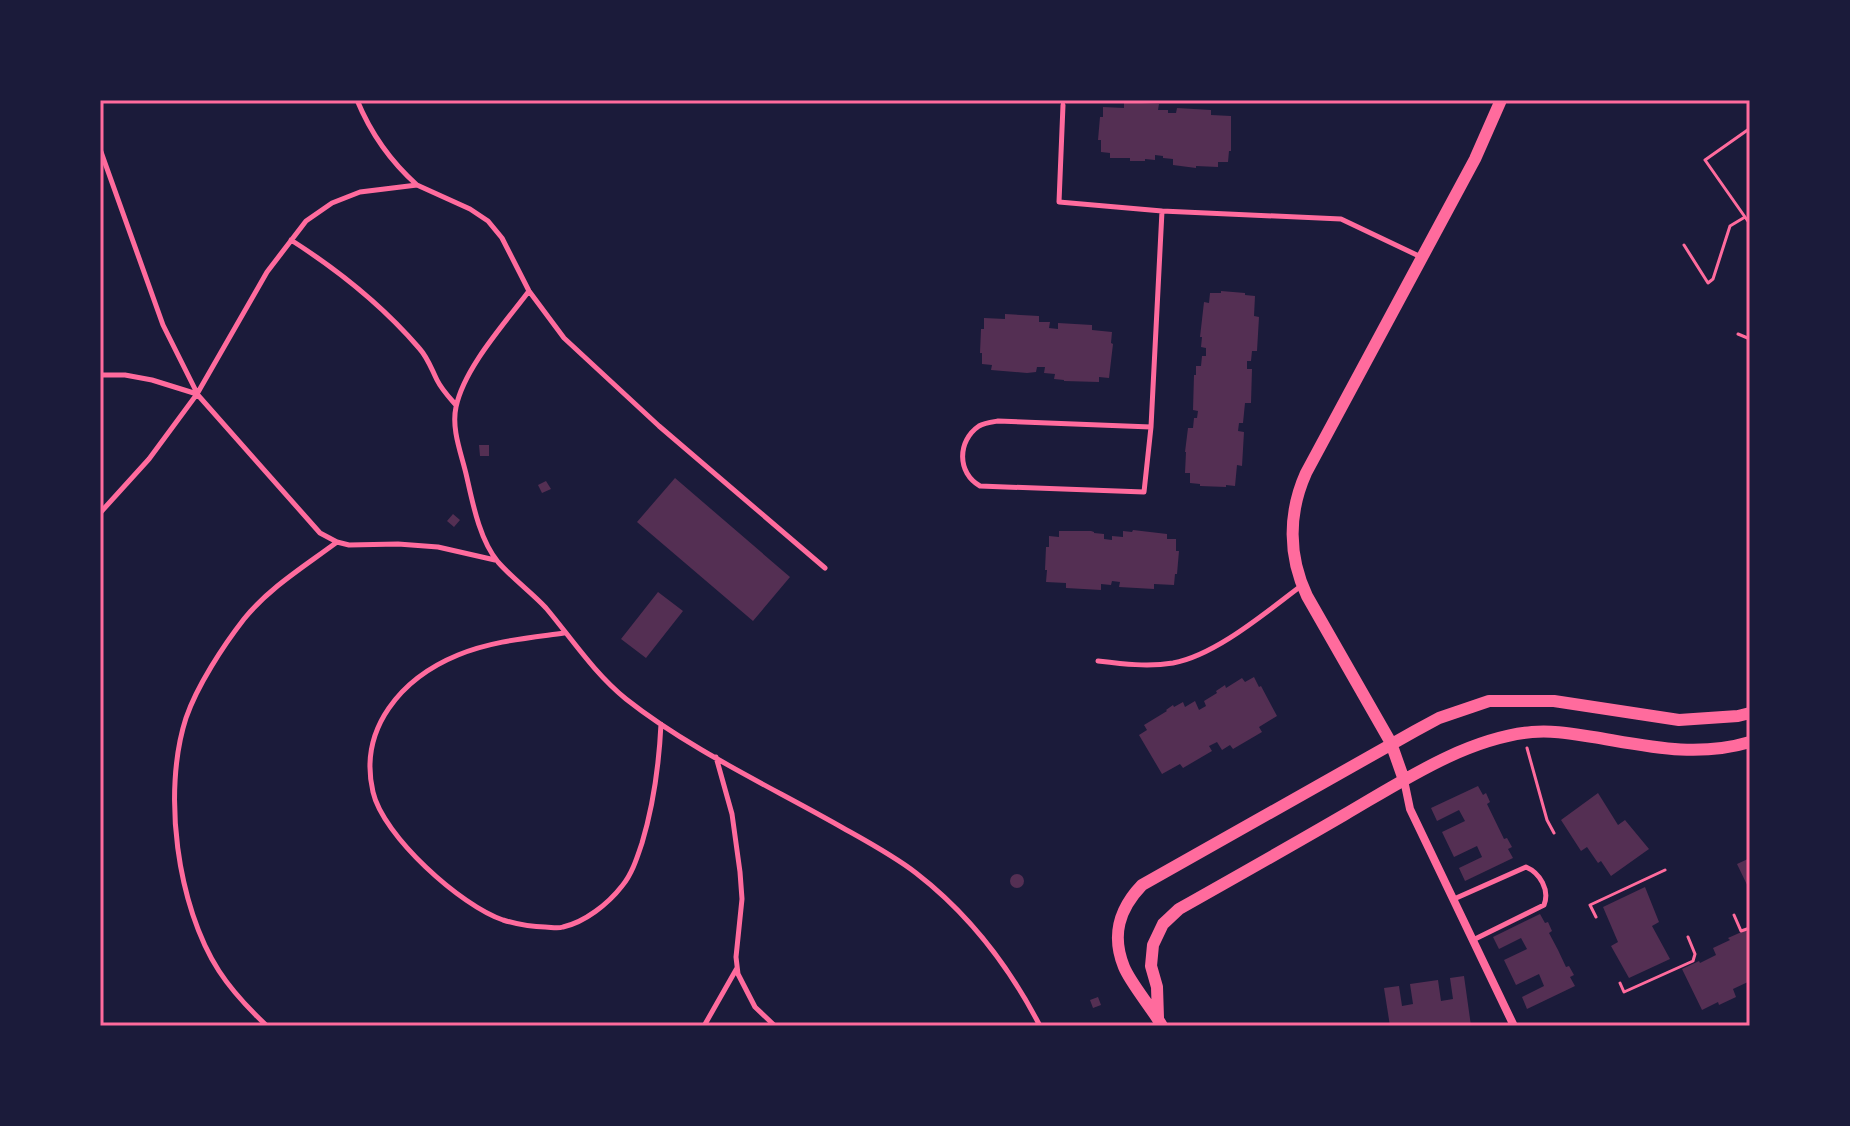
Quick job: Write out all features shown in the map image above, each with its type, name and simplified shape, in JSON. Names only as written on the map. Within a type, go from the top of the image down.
[{"type":"street","points":[[1501,100],[1475,159],[1301,482],[1292,537],[1295,565],[1302,586],[1391,743],[1410,809],[1514,1026]]},
{"type":"street","points":[[1160,1022],[1124,968],[1117,937],[1121,914],[1131,897],[1142,885],[1391,743],[1439,718],[1489,701],[1554,701],[1679,720],[1750,713]]},
{"type":"street","points":[[1160,1022],[1157,987],[1151,966],[1153,945],[1163,924],[1179,909],[1404,780],[1459,752],[1506,736],[1534,732],[1561,732],[1680,751],[1750,742]]},
{"type":"lane","points":[[357,100],[375,137],[398,168],[417,185],[470,209],[488,221],[502,238],[529,291],[564,338],[670,435],[825,568]]},
{"type":"lane","points":[[1063,105],[1059,202],[1162,211],[1341,219],[1422,257]]},
{"type":"lane","points":[[100,149],[163,325],[197,394],[320,533],[349,545],[438,547],[496,560]]},
{"type":"lane","points":[[100,513],[149,459],[197,394],[267,272],[306,221],[332,203],[360,192],[417,185]]},
{"type":"lane","points":[[1151,427],[998,421],[981,424],[964,446],[962,458],[965,472],[971,481],[980,486],[1144,492],[1151,427],[1162,211]]},
{"type":"lane","points":[[291,240],[346,276],[396,324],[429,360],[441,386],[456,405]]},
{"type":"lane","points":[[529,291],[465,379],[454,418],[454,430],[472,503],[480,529],[496,560],[544,607],[596,670],[624,698],[716,757],[868,842],[915,872],[969,920],[987,942],[1022,991],[1040,1026]]},
{"type":"lane","points":[[100,375],[152,380],[197,394]]},
{"type":"lane","points":[[267,1026],[219,971],[200,934],[186,889],[177,844],[174,798],[178,752],[186,717],[214,661],[246,617],[280,584],[337,542]]},
{"type":"lane","points":[[1098,661],[1150,666],[1176,663],[1208,651],[1302,586]]},
{"type":"lane","points":[[565,633],[492,643],[456,656],[428,671],[403,691],[382,716],[373,740],[370,762],[373,793],[384,818],[406,848],[465,899],[501,919],[536,927],[561,928],[581,920],[602,906],[623,885],[636,862],[652,811],[659,767],[661,724]]},
{"type":"lane","points":[[716,757],[732,814],[740,872],[742,899],[737,967],[755,1007],[775,1026]]},
{"type":"lane","points":[[1453,899],[1526,867],[1536,871],[1544,887],[1547,897],[1539,909],[1473,940]]},
{"type":"lane","points":[[704,1026],[737,967]]},
{"type":"path","points":[[1750,129],[1705,160],[1750,224]]},
{"type":"path","points":[[1684,245],[1708,283],[1713,279],[1730,226],[1745,217]]},
{"type":"path","points":[[1738,334],[1750,339]]},
{"type":"path","points":[[1527,748],[1547,820],[1554,833]]},
{"type":"path","points":[[1596,917],[1590,905],[1665,870]]},
{"type":"path","points":[[1734,915],[1741,931],[1750,928]]},
{"type":"path","points":[[1620,983],[1624,992],[1693,961],[1695,954],[1688,937]]},
{"type":"building","points":[[1124,102],[1159,104],[1158,110],[1168,110],[1168,113],[1176,113],[1177,108],[1211,110],[1211,115],[1231,116],[1228,162],[1218,162],[1218,167],[1196,168],[1173,165],[1173,159],[1155,155],[1155,160],[1145,161],[1110,158],[1110,153],[1101,152],[1101,140],[1098,140],[1100,117],[1103,117],[1103,107],[1124,108]]},
{"type":"building","points":[[1221,291],[1255,296],[1254,316],[1259,317],[1257,351],[1252,351],[1251,361],[1247,361],[1247,369],[1252,369],[1251,403],[1245,403],[1243,423],[1239,423],[1238,431],[1244,432],[1242,466],[1237,465],[1235,486],[1200,486],[1190,483],[1190,473],[1185,473],[1185,452],[1188,428],[1193,428],[1198,411],[1193,410],[1194,375],[1196,366],[1201,366],[1202,356],[1206,356],[1206,348],[1201,347],[1200,337],[1204,302],[1209,303],[1210,293]]},
{"type":"building","points":[[1005,314],[1039,316],[1039,322],[1050,322],[1049,328],[1058,329],[1058,323],[1092,325],[1092,330],[1112,332],[1109,378],[1099,377],[1099,382],[1064,381],[1054,379],[1055,374],[1044,373],[1045,367],[1037,367],[1036,372],[1027,373],[991,370],[992,365],[982,364],[981,329],[984,329],[984,318],[1005,319]]},
{"type":"building","points":[[479,445],[489,445],[489,456],[480,456]]},
{"type":"building","points":[[675,478],[790,577],[753,621],[637,522]]},
{"type":"building","points":[[546,481],[551,489],[542,493],[538,485]]},
{"type":"building","points":[[453,514],[460,520],[454,527],[447,521]]},
{"type":"building","points":[[1059,531],[1091,531],[1112,540],[1112,536],[1123,537],[1123,531],[1167,534],[1167,539],[1176,539],[1176,551],[1179,551],[1174,585],[1154,584],[1154,589],[1119,587],[1120,582],[1112,581],[1111,585],[1101,584],[1101,590],[1066,588],[1066,583],[1046,582],[1049,536],[1059,537]]},
{"type":"building","points":[[658,592],[683,611],[646,658],[621,639]]},
{"type":"building","points":[[1254,677],[1277,716],[1259,727],[1262,732],[1233,749],[1230,745],[1222,750],[1217,742],[1209,746],[1212,751],[1183,768],[1180,764],[1162,774],[1139,735],[1147,730],[1144,725],[1173,705],[1183,702],[1185,707],[1195,701],[1199,710],[1206,706],[1204,701],[1225,685],[1226,688],[1242,678],[1245,682]]},
{"type":"building","points":[[1478,786],[1483,795],[1486,793],[1490,802],[1487,804],[1504,839],[1507,838],[1512,847],[1508,849],[1513,858],[1465,881],[1459,868],[1482,857],[1477,846],[1454,857],[1442,832],[1465,821],[1459,810],[1437,821],[1431,808]]},
{"type":"building","points":[[1598,793],[1618,825],[1625,820],[1649,849],[1611,876],[1587,847],[1581,851],[1561,820]]},
{"type":"building","points":[[1750,858],[1750,891],[1737,864]]},
{"type":"building","points":[[1017,874],[1024,881],[1017,888],[1010,881]]},
{"type":"building","points":[[1645,887],[1659,922],[1652,926],[1670,959],[1629,978],[1611,946],[1618,942],[1603,907]]},
{"type":"building","points":[[1540,914],[1545,923],[1548,922],[1552,931],[1549,933],[1566,967],[1569,966],[1574,975],[1570,977],[1575,986],[1527,1009],[1522,997],[1544,986],[1539,974],[1516,985],[1504,960],[1527,949],[1521,938],[1499,949],[1493,937]]},
{"type":"building","points":[[1746,930],[1750,938],[1750,981],[1733,989],[1736,997],[1702,1010],[1682,969],[1716,955],[1713,948]]},
{"type":"building","points":[[1464,976],[1471,1026],[1390,1026],[1384,988],[1399,986],[1402,1006],[1413,1004],[1410,984],[1438,980],[1441,1001],[1453,999],[1450,978]]},
{"type":"building","points":[[1098,997],[1101,1005],[1093,1008],[1090,1000]]}]
